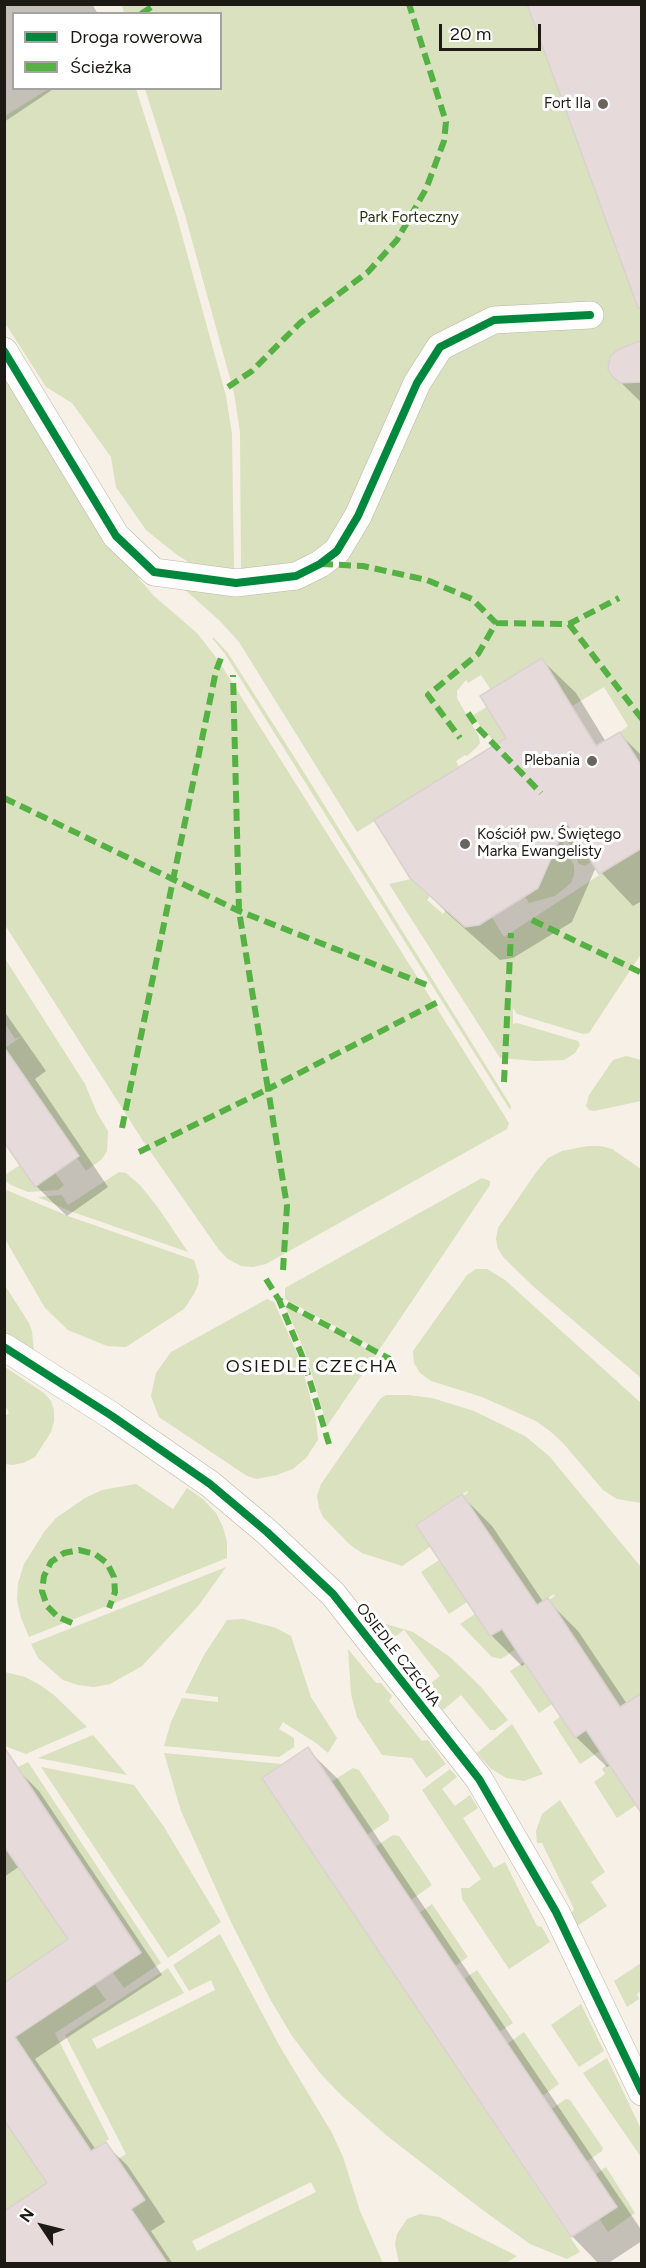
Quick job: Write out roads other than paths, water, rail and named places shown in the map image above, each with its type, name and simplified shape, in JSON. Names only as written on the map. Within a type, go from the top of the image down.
[{"type":"street","points":[[4,351],[117,536],[154,572],[236,583],[296,576],[320,564],[337,551],[358,516],[417,382],[440,347],[494,320],[590,315]]},
{"type":"street","name":"OSIEDLE CZECHA","points":[[4,1347],[112,1416],[210,1484],[267,1532],[333,1594],[479,1779],[556,1912],[642,2092]]},
{"type":"place","name":"Fort IIa","points":[[603,104]]},
{"type":"place","name":"Plebania","points":[[592,761]]},
{"type":"place","name":"Kościół pw. Świętego Marka Ewangelisty","points":[[465,844]]},
{"type":"district","name":"OSIEDLE CZECHA","points":[[312,1367]]},
{"type":"park label","name":"Park Forteczny","points":[[409,218]]}]
